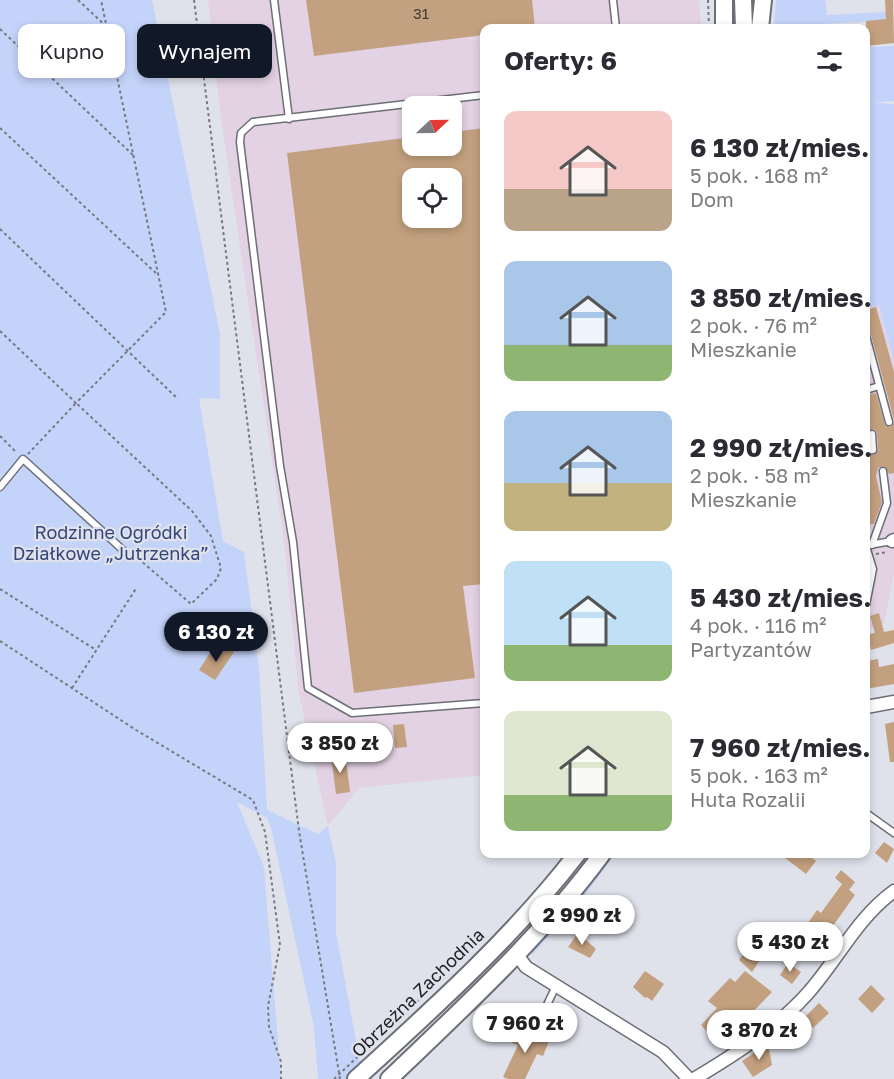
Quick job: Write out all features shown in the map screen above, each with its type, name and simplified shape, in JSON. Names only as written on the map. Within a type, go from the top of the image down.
[{"type":"street","points":[[724,0],[724,24]]},
{"type":"street","points":[[743,0],[744,24]]},
{"type":"street","points":[[760,24],[763,0]]},
{"type":"street","points":[[870,706],[894,702]]},
{"type":"street","name":"Obrzeżna Zachodnia","points":[[357,1079],[533,909],[574,858]]},
{"type":"street","points":[[389,1079],[518,956],[575,891],[599,858]]},
{"type":"street","points":[[694,1079],[763,1032],[798,1002],[817,982],[860,922],[893,892]]},
{"type":"street","points":[[518,956],[526,967],[663,1052],[689,1079]]},
{"type":"lane","points":[[274,0],[289,119]]},
{"type":"lane","points":[[613,0],[616,24]]},
{"type":"lane","points":[[480,95],[253,122],[241,133],[240,142],[280,466],[293,542],[308,688],[352,712],[480,703]]},
{"type":"lane","points":[[870,351],[889,422]]},
{"type":"lane","points":[[870,389],[879,386]]},
{"type":"lane","points":[[870,450],[873,450],[872,434]]},
{"type":"lane","points":[[0,487],[24,459],[124,551]]},
{"type":"lane","points":[[870,541],[887,503],[883,471]]},
{"type":"lane","points":[[870,546],[893,544]]},
{"type":"lane","points":[[870,555],[873,568],[870,584]]},
{"type":"lane","points":[[870,816],[894,833]]},
{"type":"lane","points":[[545,1009],[556,986]]},
{"type":"path","points":[[78,0],[104,24]]},
{"type":"path","points":[[101,0],[106,24]]},
{"type":"path","points":[[194,0],[299,831],[340,1079]]},
{"type":"path","points":[[708,0],[709,24]]},
{"type":"path","points":[[0,29],[134,156]]},
{"type":"path","points":[[0,436],[24,459],[166,312],[118,78]]},
{"type":"path","points":[[0,128],[159,276]]},
{"type":"path","points":[[0,229],[178,399]]},
{"type":"path","points":[[0,332],[192,511],[211,536],[221,568],[217,579],[191,604],[126,548],[124,551]]},
{"type":"path","points":[[874,555],[893,544]]},
{"type":"path","points":[[72,688],[137,587]]},
{"type":"path","points":[[0,589],[96,650]]},
{"type":"path","points":[[0,641],[253,800],[265,832],[280,945],[268,1006],[269,1027],[282,1062],[281,1079]]},
{"type":"path","points":[[334,1079],[451,971]]},
{"type":"shaded area","points":[[208,0],[699,0],[701,24],[480,24],[480,775],[359,788],[328,826],[299,694],[284,541],[217,78],[272,78],[272,24],[211,24]]},
{"type":"shaded area","points":[[878,304],[894,362],[894,573],[884,624],[870,628],[870,307]]},
{"type":"green space","name":"Rodzinne Ogródki Działkowe „Jutrzenka”","points":[[0,0],[152,0],[157,24],[137,24],[137,78],[168,78],[220,334],[220,399],[199,398],[223,541],[244,552],[259,668],[267,810],[318,834],[328,826],[336,863],[336,932],[363,1079],[318,1079],[314,1027],[271,828],[267,818],[237,802],[264,867],[281,1079],[0,1079]]},
{"type":"green space","points":[[776,0],[825,0],[827,15],[886,12],[886,20],[826,24],[774,24]]},
{"type":"green space","points":[[894,46],[894,101],[873,103],[894,104],[894,362],[879,305],[870,307],[870,47]]},
{"type":"green space","points":[[608,858],[612,858],[580,902],[531,956],[532,950]]},
{"type":"building","points":[[306,0],[532,0],[535,24],[480,24],[480,35],[314,56]]},
{"type":"building","points":[[885,0],[893,0],[894,43],[870,46],[870,24],[866,24],[866,21],[886,19]]},
{"type":"building","points":[[480,128],[480,584],[463,586],[475,678],[354,693],[287,153],[402,138],[402,156],[462,156],[462,131]]},
{"type":"building","points":[[876,307],[894,372],[894,420],[870,334],[870,309]]},
{"type":"building","points":[[876,393],[885,425],[890,427],[894,423],[894,473],[889,474],[884,466],[878,468],[876,476],[882,502],[874,524],[870,524],[870,455],[876,454],[878,450],[877,433],[874,429],[870,431],[870,394]]},
{"type":"building","points":[[879,613],[884,632],[894,630],[894,643],[871,650],[870,634],[875,633],[870,616]]},
{"type":"building","points":[[223,645],[234,652],[215,680],[199,670],[210,653],[216,657]]},
{"type":"building","points":[[878,659],[879,667],[894,664],[894,684],[870,688],[870,660]]},
{"type":"building","points":[[894,722],[894,762],[890,762],[885,724]]},
{"type":"building","points":[[404,724],[407,747],[395,748],[393,725]]},
{"type":"building","points":[[345,753],[350,792],[336,794],[331,755]]},
{"type":"building","points":[[884,842],[894,849],[887,863],[875,853]]},
{"type":"building","points":[[785,858],[812,858],[816,861],[806,874]]},
{"type":"building","points":[[841,870],[855,882],[849,890],[855,895],[810,958],[792,946],[817,910],[821,913],[842,884],[835,878]]},
{"type":"building","points":[[578,933],[596,949],[590,958],[568,947]]},
{"type":"building","points":[[748,947],[762,957],[752,972],[739,960]]},
{"type":"building","points":[[788,963],[801,972],[792,984],[780,975]]},
{"type":"building","points":[[645,971],[664,984],[652,1001],[633,987]]},
{"type":"building","points":[[745,971],[772,992],[723,1043],[719,1039],[716,1042],[701,1025],[717,1008],[708,1001],[730,978],[735,982]]},
{"type":"building","points":[[871,985],[885,999],[872,1013],[858,999]]},
{"type":"building","points":[[819,1003],[829,1013],[813,1028],[804,1018]]},
{"type":"building","points":[[519,1027],[549,1041],[543,1056],[537,1054],[525,1079],[508,1079],[503,1077],[518,1045],[512,1043]]},
{"type":"building","points":[[768,1044],[772,1065],[753,1077],[742,1061]]}]
